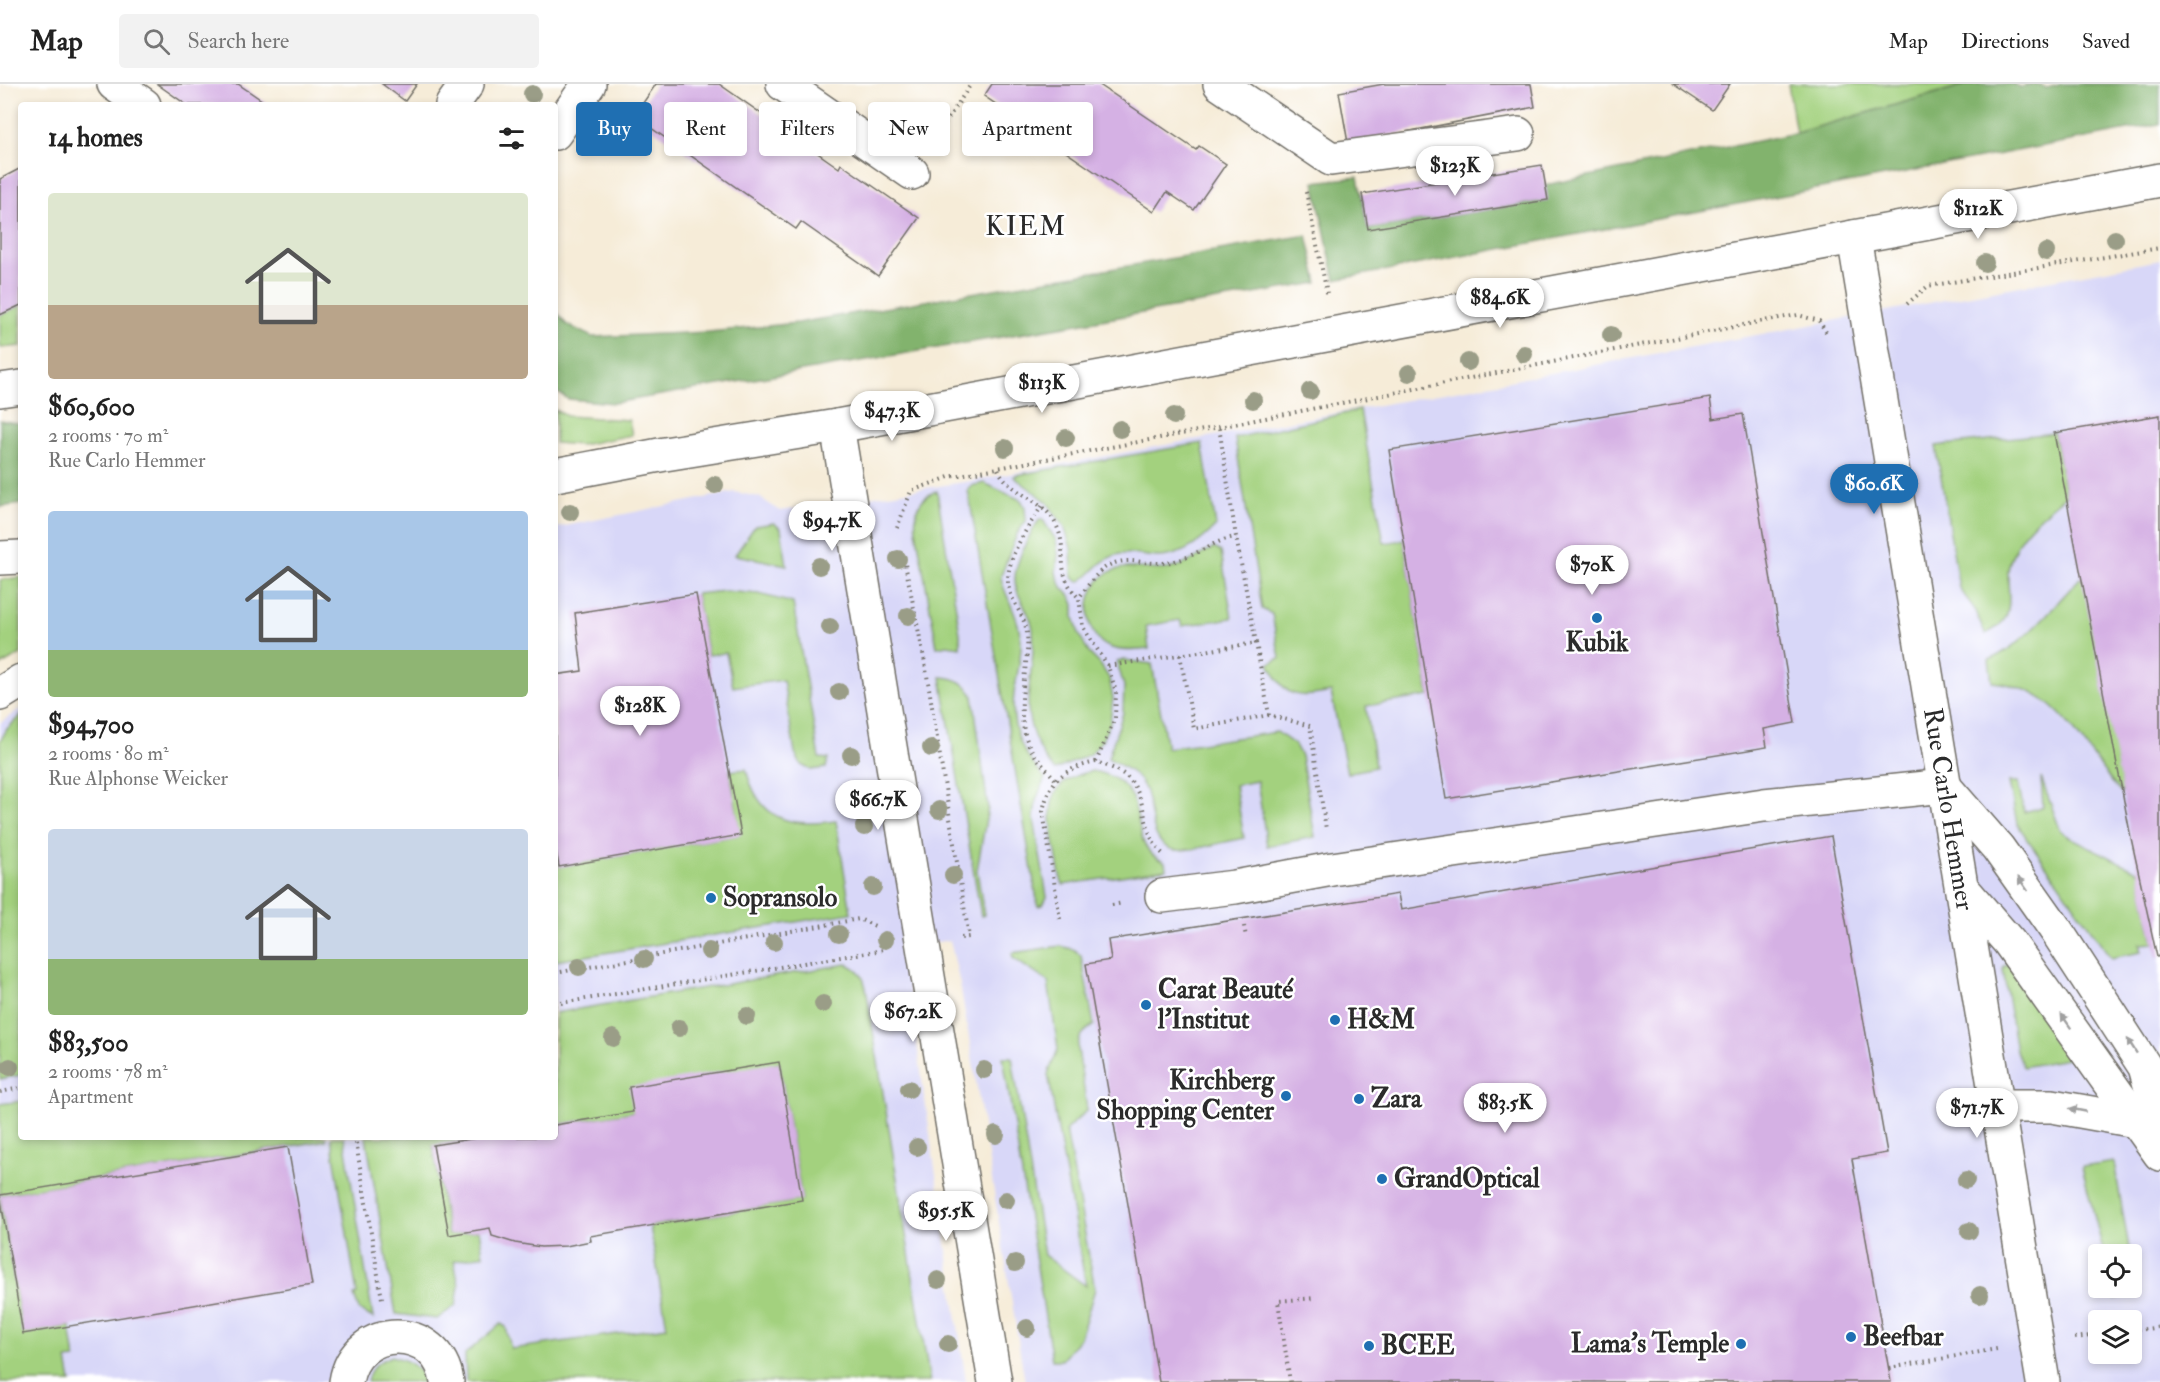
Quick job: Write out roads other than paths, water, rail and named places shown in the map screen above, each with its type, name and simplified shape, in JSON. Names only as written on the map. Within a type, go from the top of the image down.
[{"type":"street","points":[[114,84],[140,102]]},
{"type":"street","points":[[454,102],[467,84]]},
{"type":"street","points":[[783,84],[912,173]]},
{"type":"street","points":[[1220,84],[1330,159],[1518,134]]},
{"type":"street","points":[[558,126],[576,89]]},
{"type":"street","points":[[558,474],[665,454],[837,426],[2160,180]]},
{"type":"street","name":"Rue Carlo Hemmer","points":[[1854,237],[2043,1382]]},
{"type":"street","points":[[0,390],[18,387]]},
{"type":"street","points":[[837,426],[995,1382]]},
{"type":"street","points":[[0,558],[18,557]]},
{"type":"street","points":[[0,694],[18,683]]},
{"type":"street","points":[[1175,894],[1235,887],[1332,869],[1764,805],[1944,786],[1998,848],[2056,930],[2145,1067],[2148,1120],[2160,1154]]},
{"type":"street","points":[[1962,888],[2009,942],[2148,1120]]},
{"type":"street","points":[[1997,1106],[2052,1106],[2148,1120]]},
{"type":"street","points":[[346,1382],[351,1364],[360,1351],[373,1342],[388,1337],[404,1337],[419,1342],[433,1351],[442,1364],[447,1382]]},
{"type":"place","name":"Kubik","points":[[1597,618]]},
{"type":"place","name":"Sopransolo","points":[[711,898]]},
{"type":"place","name":"Carat Beauté l'Institut","points":[[1146,1005]]},
{"type":"place","name":"H&M","points":[[1335,1020]]},
{"type":"place","name":"Kirchberg Shopping Center","points":[[1286,1096]]},
{"type":"place","name":"Zara","points":[[1359,1099]]},
{"type":"place","name":"GrandOptical","points":[[1382,1179]]},
{"type":"place","name":"Beefbar","points":[[1851,1337]]},
{"type":"place","name":"Lama's Temple","points":[[1741,1344]]},
{"type":"place","name":"BCEE","points":[[1369,1346]]},
{"type":"district","name":"KIEM","points":[[1026,226]]}]
